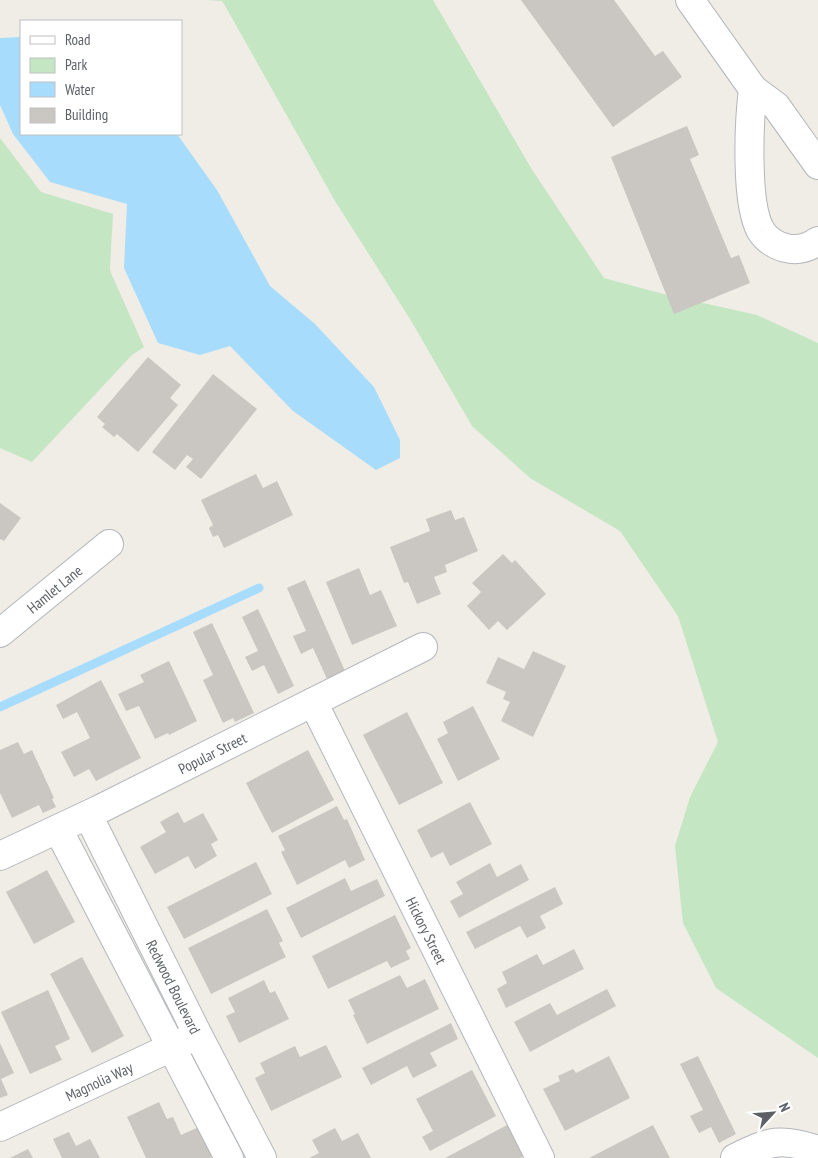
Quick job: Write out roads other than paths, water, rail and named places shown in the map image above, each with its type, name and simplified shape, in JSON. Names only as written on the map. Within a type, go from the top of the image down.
[{"type":"street","points":[[690,0],[753,89],[776,106],[818,165]]},
{"type":"street","points":[[753,89],[749,135],[753,211],[761,232],[776,246],[794,250],[811,246],[818,241]]},
{"type":"street","name":"Hamlet Lane","points":[[0,633],[109,544]]},
{"type":"street","name":"Popular Street","points":[[0,856],[88,815],[423,647]]},
{"type":"street","name":"Hickory Street","points":[[313,702],[540,1158]]},
{"type":"street","name":"Redwood Boulevard","points":[[88,815],[262,1158]]},
{"type":"street","name":"Redwood Boulevard","points":[[58,829],[229,1158]]},
{"type":"street","name":"Magnolia Way","points":[[0,1127],[198,1035]]},
{"type":"street","points":[[735,1158],[760,1146],[775,1142],[790,1142],[818,1150]]},
{"type":"water","points":[[20,37],[20,135],[178,135],[217,190],[270,286],[315,324],[374,387],[400,440],[400,458],[376,470],[293,411],[230,346],[200,355],[158,343],[124,268],[127,204],[50,182],[13,134],[0,105],[0,38]]},
{"type":"waterway","points":[[0,707],[259,588]]}]
